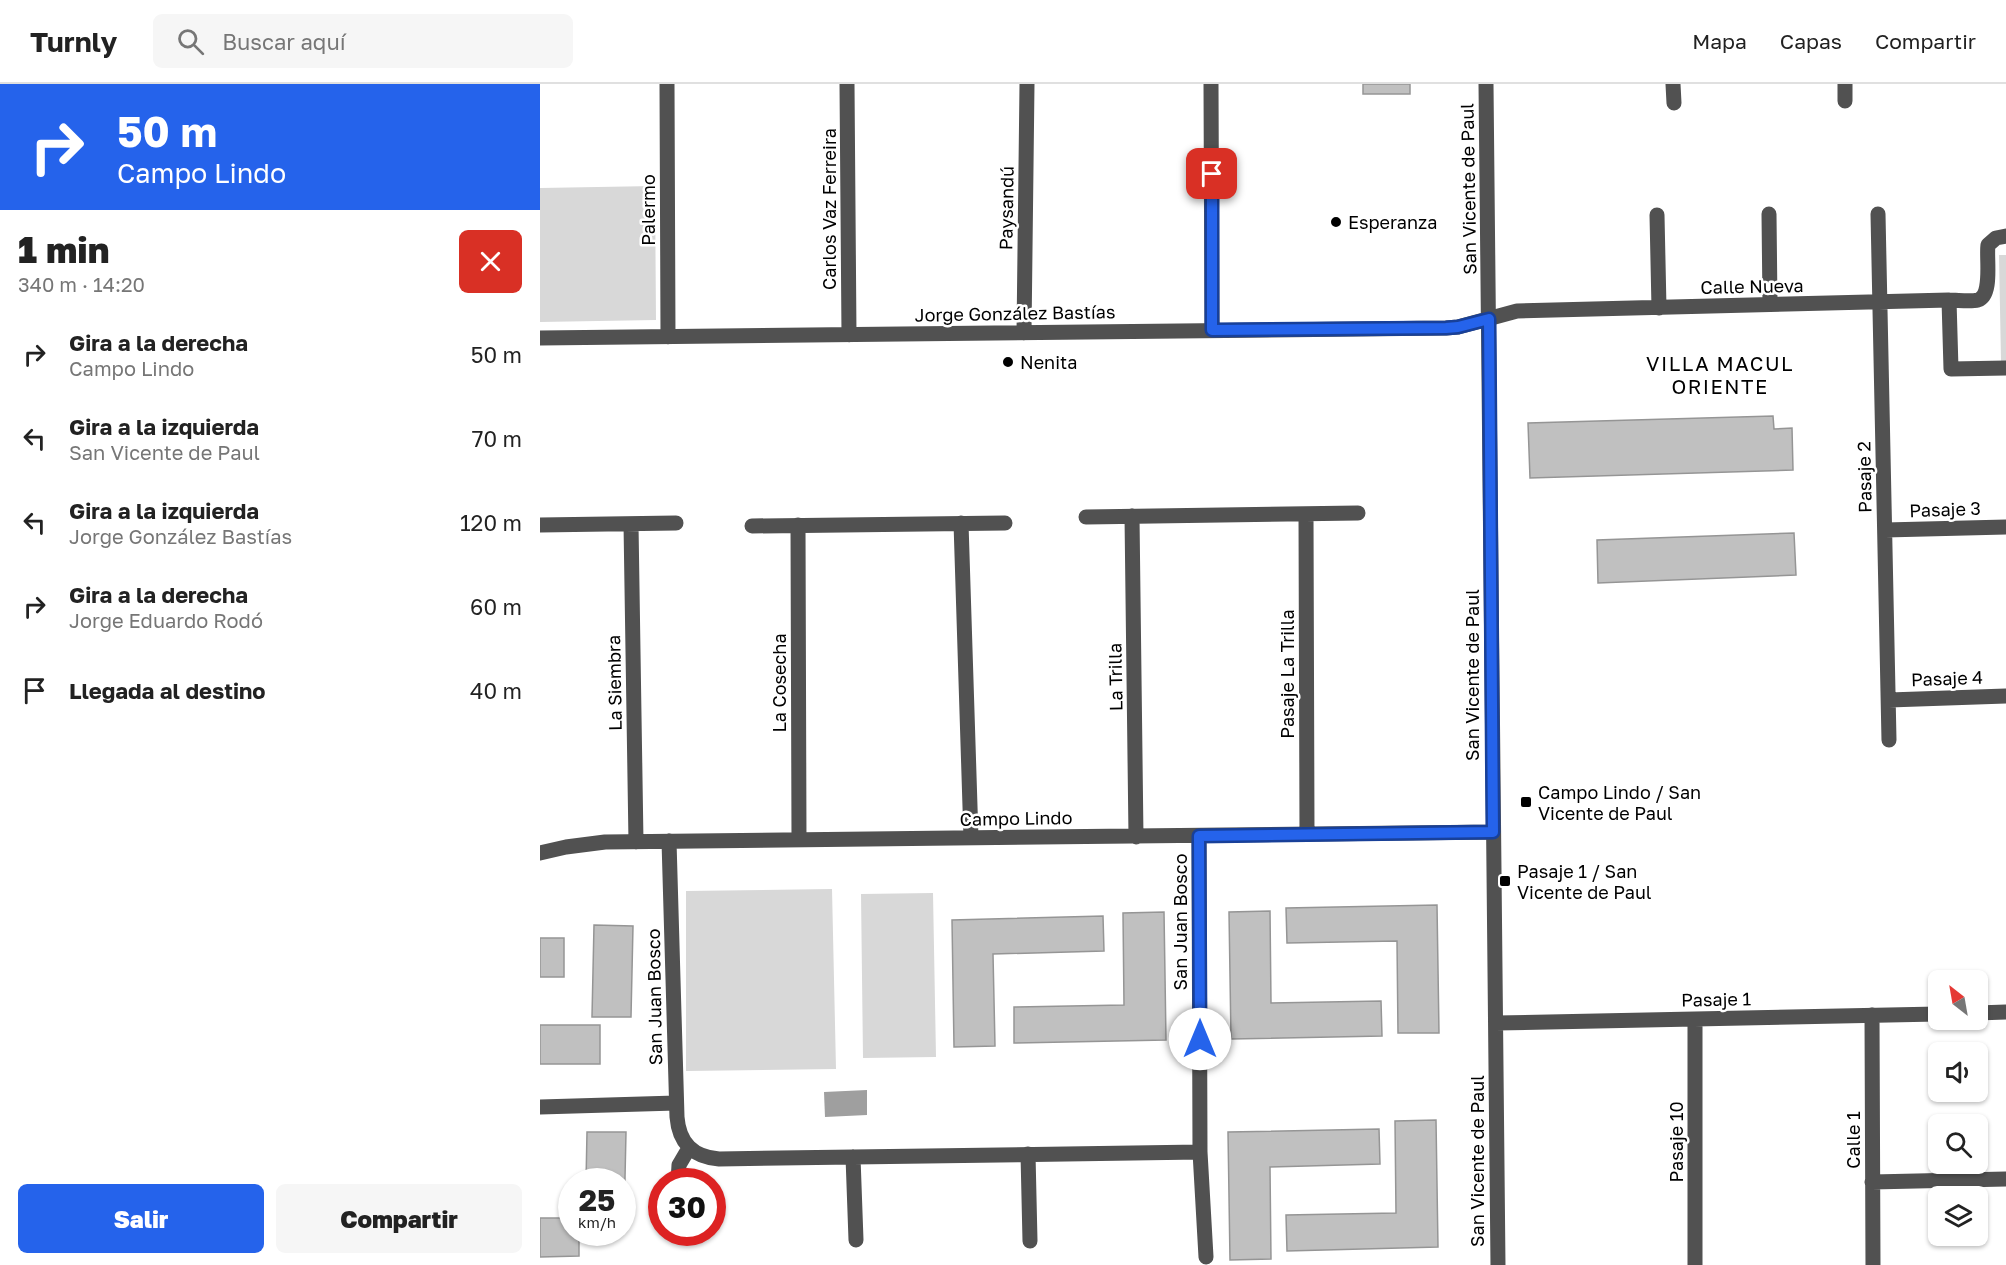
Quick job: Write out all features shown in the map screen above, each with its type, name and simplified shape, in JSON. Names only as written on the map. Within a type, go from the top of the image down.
[{"type":"street","name":"Palermo","points":[[667,84],[668,337]]},
{"type":"street","name":"Carlos Vaz Ferreira","points":[[847,84],[849,334]]},
{"type":"street","name":"Paysandú","points":[[1024,333],[1027,84]]},
{"type":"street","points":[[1211,84],[1212,330]]},
{"type":"street","name":"San Vicente de Paul","points":[[1486,84],[1498,1265]]},
{"type":"street","points":[[1673,84],[1674,103]]},
{"type":"street","points":[[1845,84],[1845,101]]},
{"type":"street","points":[[1769,214],[1770,304]]},
{"type":"street","name":"Pasaje 2","points":[[1878,214],[1890,740]]},
{"type":"street","points":[[1657,215],[1659,308]]},
{"type":"street","name":"Calle Nueva","points":[[1489,319],[1517,311],[1978,300],[1983,297],[1987,287],[1988,245],[1996,238],[2006,236]]},
{"type":"street","points":[[1949,300],[1951,369],[2006,368]]},
{"type":"street","name":"Jorge González Bastías","points":[[540,338],[1446,328],[1489,319]]},
{"type":"street","points":[[1086,517],[1358,513]]},
{"type":"street","name":"Pasaje La Trilla","points":[[1306,514],[1307,834]]},
{"type":"street","name":"La Trilla","points":[[1132,516],[1136,837]]},
{"type":"street","points":[[540,525],[676,523]]},
{"type":"street","points":[[752,526],[1005,523]]},
{"type":"street","name":"La Siembra","points":[[631,524],[636,842]]},
{"type":"street","points":[[961,524],[971,838]]},
{"type":"street","name":"La Cosecha","points":[[798,525],[799,840]]},
{"type":"street","name":"Pasaje 3","points":[[1885,530],[2006,527]]},
{"type":"street","name":"Pasaje 4","points":[[1889,700],[2006,696]]},
{"type":"street","name":"Campo Lindo","points":[[540,853],[605,842],[1493,832]]},
{"type":"street","name":"San Juan Bosco","points":[[1199,836],[1200,1152],[1206,1257]]},
{"type":"street","name":"San Juan Bosco","points":[[669,842],[676,1103],[678,1129],[688,1148]]},
{"type":"street","points":[[1988,1013],[2006,1012]]},
{"type":"street","name":"Pasaje 1","points":[[1496,1023],[1928,1014]]},
{"type":"street","name":"Calle 1","points":[[1872,1015],[1873,1265]]},
{"type":"street","name":"Pasaje 10","points":[[1695,1018],[1695,1265]]},
{"type":"street","points":[[540,1107],[676,1103]]},
{"type":"street","points":[[680,1168],[688,1148],[697,1154],[719,1159],[1200,1152]]},
{"type":"street","points":[[1028,1154],[1030,1240]]},
{"type":"street","points":[[854,1157],[856,1240]]},
{"type":"street","points":[[1872,1182],[2006,1179]]},
{"type":"shaded area","points":[[655,186],[656,320],[540,322],[540,188]]},
{"type":"shaded area","points":[[1999,255],[2006,255],[2006,362],[2001,362]]},
{"type":"shaded area","points":[[832,889],[836,1069],[686,1071],[686,891]]},
{"type":"shaded area","points":[[933,893],[936,1057],[863,1058],[861,894]]},
{"type":"shaded area","points":[[867,1090],[867,1115],[825,1117],[824,1092]]},
{"type":"building","points":[[1363,84],[1410,84],[1410,94],[1363,94]]},
{"type":"building","points":[[1773,416],[1774,429],[1792,428],[1793,470],[1530,478],[1528,423]]},
{"type":"building","points":[[1794,533],[1796,575],[1598,583],[1597,540]]},
{"type":"building","points":[[1437,905],[1439,1033],[1398,1033],[1397,941],[1287,943],[1286,908]]},
{"type":"building","points":[[1270,911],[1271,1003],[1381,1001],[1382,1036],[1231,1039],[1229,912]]},
{"type":"building","points":[[1164,912],[1166,1040],[1014,1043],[1014,1007],[1124,1005],[1123,913]]},
{"type":"building","points":[[1103,916],[1104,951],[993,954],[995,1046],[954,1047],[952,920]]},
{"type":"building","points":[[594,925],[633,926],[631,1017],[592,1017]]},
{"type":"building","points":[[540,938],[564,938],[564,977],[540,977]]},
{"type":"building","points":[[540,1025],[600,1025],[600,1064],[540,1064]]},
{"type":"building","points":[[1436,1120],[1438,1247],[1287,1251],[1286,1215],[1396,1213],[1395,1121]]},
{"type":"building","points":[[1379,1129],[1380,1164],[1270,1167],[1271,1259],[1230,1260],[1228,1132]]},
{"type":"building","points":[[587,1132],[626,1132],[625,1168],[586,1168]]},
{"type":"building","points":[[540,1218],[558,1218],[558,1246],[579,1246],[579,1256],[540,1257]]},
{"type":"place","name":"Esperanza","points":[[1336,222]]},
{"type":"place","name":"Nenita","points":[[1008,362]]},
{"type":"place","name":"Campo Lindo / San Vicente de Paul","points":[[1526,802]]},
{"type":"place","name":"Pasaje 1 / San Vicente de Paul","points":[[1505,881]]},
{"type":"district","name":"VILLA MACUL ORIENTE","points":[[1720,374]]},
{"type":"route","points":[[1200,1039],[1199,836],[1493,832],[1489,319],[1446,328],[1212,330],[1212,174]]}]
